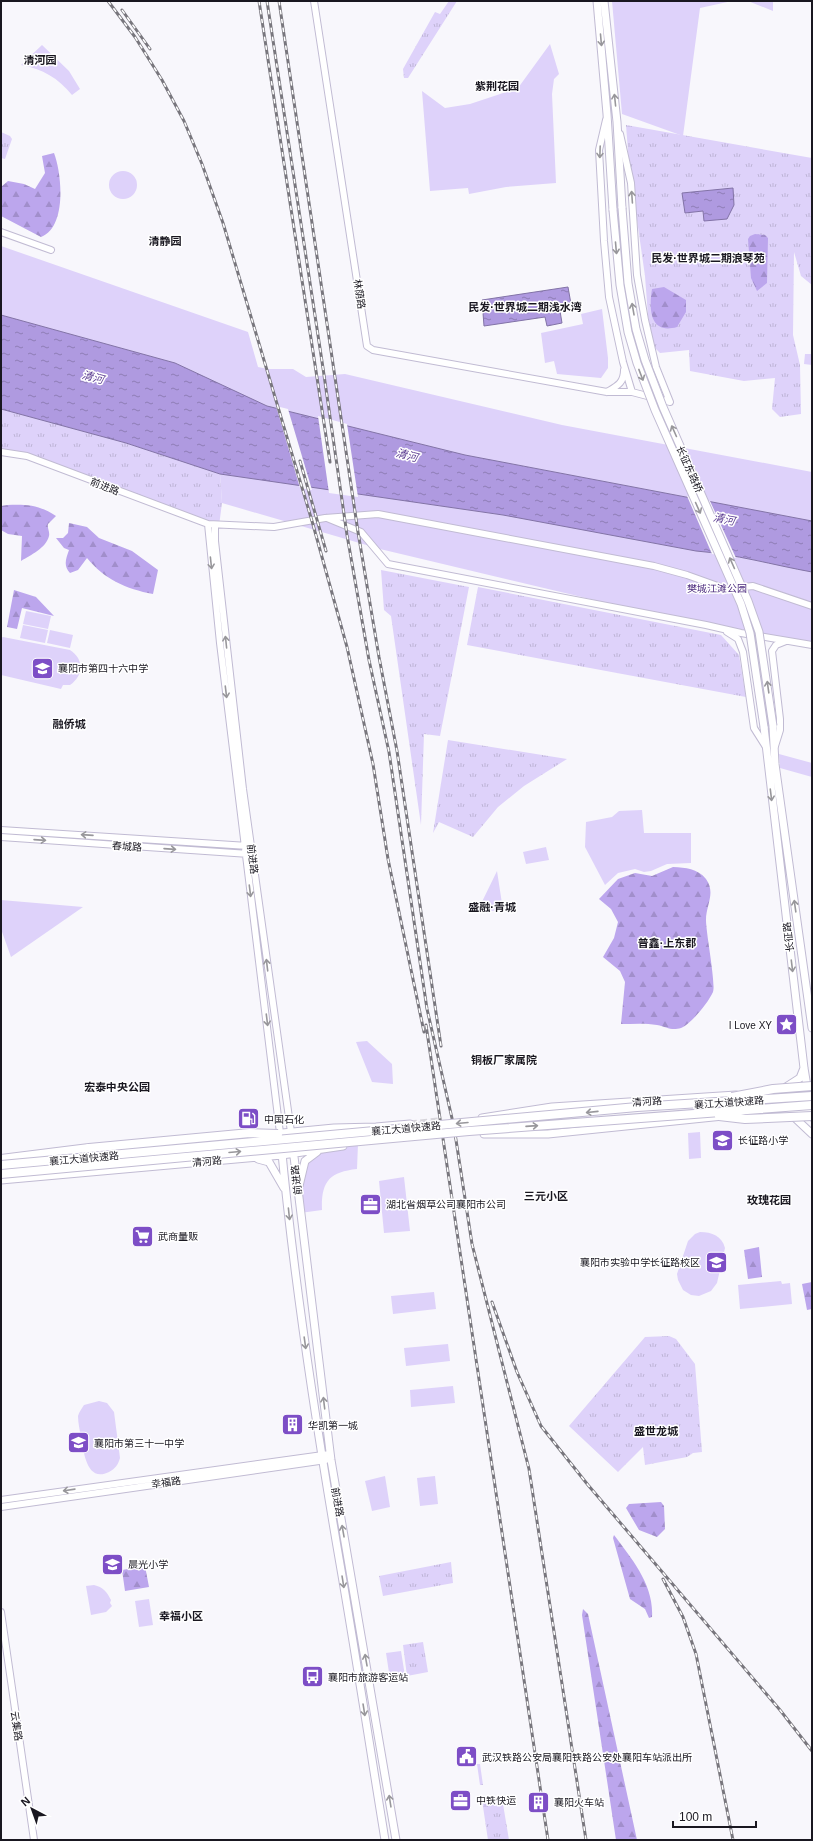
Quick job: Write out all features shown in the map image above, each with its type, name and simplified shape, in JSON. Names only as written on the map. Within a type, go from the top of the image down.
[{"type":"highway","name":"襄江大道快速路","points":[[1,1165],[811,1090]]},
{"type":"highway","name":"襄江大道快速路","points":[[1,1174],[454,1132],[638,1118],[812,1111]]},
{"type":"highway","points":[[1,1159],[89,1148],[250,1133],[271,1135],[333,1129],[371,1131]]},
{"type":"highway","points":[[1,1178],[27,1171]]},
{"type":"main road","name":"长征东路桥","points":[[597,1],[620,285],[628,332],[637,363],[655,410],[741,604],[750,633],[766,747]]},
{"type":"main road","name":"长征东路桥","points":[[604,1],[617,122],[628,283],[636,329],[645,360],[663,407],[748,601],[759,632],[773,726],[774,751]]},
{"type":"main road","name":"长征路","points":[[766,747],[804,1068],[811,1090],[812,1111]]},
{"type":"main road","name":"长征路","points":[[774,751],[812,1028]]},
{"type":"main road","points":[[774,1093],[793,1084],[800,1078],[804,1068]]},
{"type":"main road","name":"清河路","points":[[482,1118],[552,1107],[811,1090]]},
{"type":"main road","points":[[484,1134],[548,1134],[773,1113],[812,1111]]},
{"type":"main road","points":[[773,1113],[794,1117],[812,1134]]},
{"type":"main road","name":"清河路","points":[[1,1159],[291,1132],[410,1124]]},
{"type":"main road","name":"前进路","points":[[291,1132],[330,1457],[396,1840]]},
{"type":"main road","name":"前进路","points":[[280,1133],[321,1458],[340,1564],[385,1840]]},
{"type":"main road","name":"清河路","points":[[1,1178],[293,1154],[412,1139]]},
{"type":"main road","points":[[298,1190],[305,1161],[314,1152],[333,1148]]},
{"type":"main road","points":[[250,1157],[269,1162],[287,1195]]},
{"type":"street","name":"林荫路","points":[[314,1],[367,346],[380,352],[607,392]]},
{"type":"street","points":[[607,114],[599,150],[609,297],[623,362],[632,392]]},
{"type":"street","points":[[607,392],[632,392],[670,402],[656,367],[645,320],[637,276],[631,183],[617,122]]},
{"type":"street","points":[[1,232],[51,250]]},
{"type":"street","points":[[607,392],[621,383],[624,376],[623,362]]},
{"type":"street","name":"前进路","points":[[1,452],[26,456],[212,525],[212,540],[243,789],[280,1133]]},
{"type":"street","points":[[212,525],[274,527],[325,518],[378,514],[654,566],[687,574],[726,589],[753,586],[812,606]]},
{"type":"street","points":[[192,518],[201,525],[212,540],[225,526]]},
{"type":"street","points":[[325,518],[361,532],[388,564],[741,633],[812,645]]},
{"type":"street","points":[[722,629],[738,639],[743,652]]},
{"type":"street","points":[[741,633],[754,728],[766,747]]},
{"type":"street","points":[[770,638],[780,718],[780,730],[774,751]]},
{"type":"street","points":[[772,651],[776,645],[788,640]]},
{"type":"street","name":"春城路","points":[[1,830],[248,846]]},
{"type":"street","name":"春城路","points":[[1,837],[249,854]]},
{"type":"street","name":"前进路","points":[[249,854],[291,1132]]},
{"type":"street","name":"幸福路","points":[[1,1500],[330,1457]]},
{"type":"street","name":"幸福路","points":[[1,1507],[321,1458]]},
{"type":"street","name":"云集路","points":[[1,1612],[34,1840]]},
{"type":"green space","points":[[449,1],[457,1],[408,78],[404,78],[403,69],[435,12],[440,14]]},
{"type":"green space","points":[[612,1],[732,1],[700,8],[683,136],[622,114]]},
{"type":"green space","points":[[748,1],[773,1],[773,11]]},
{"type":"green space","points":[[550,44],[559,74],[554,79],[552,94],[556,183],[506,187],[469,194],[468,188],[430,191],[422,91],[445,108],[470,104],[518,88]]},
{"type":"green space","points":[[42,45],[69,71],[80,89],[72,95],[50,75],[21,65]]},
{"type":"green space","points":[[626,125],[812,158],[812,285],[801,276],[794,252],[793,335],[800,365],[801,414],[780,417],[772,409],[775,378],[744,381],[690,371],[689,350],[660,353],[654,347],[648,316],[645,276],[629,164]]},
{"type":"green space","points":[[1,132],[10,136],[12,139],[5,159],[1,158]]},
{"type":"green space","points":[[54,153],[59,174],[59,212],[55,223],[49,231],[41,237],[1,216],[1,187],[8,181],[24,184],[35,189],[45,173],[42,156]]},
{"type":"green space","points":[[123,171],[133,175],[137,185],[133,195],[123,199],[113,195],[109,185],[113,175]]},
{"type":"green space","points":[[755,234],[765,235],[768,238],[767,283],[757,291],[751,278],[748,239],[750,236]]},
{"type":"green space","points":[[1,246],[248,332],[258,367],[268,369],[293,369],[306,377],[345,374],[562,425],[812,472],[812,521],[465,455],[267,406],[175,363],[1,315]]},
{"type":"green space","points":[[664,287],[686,300],[686,312],[677,327],[661,327],[656,324],[653,318],[651,311],[652,289]]},
{"type":"green space","points":[[602,309],[608,368],[601,378],[557,374],[554,361],[545,363],[541,333],[583,324],[581,314]]},
{"type":"green space","points":[[805,354],[812,354],[812,365],[804,364]]},
{"type":"green space","points":[[1,409],[126,443],[220,474],[222,503],[219,526],[27,456],[1,452]]},
{"type":"green space","name":"樊城江滩公园","points":[[220,474],[503,515],[696,551],[740,557],[812,572],[812,643],[624,607],[380,549],[222,503]]},
{"type":"green space","points":[[1,506],[38,507],[56,516],[48,524],[49,536],[45,544],[38,551],[21,561],[22,536],[8,534],[1,530]]},
{"type":"green space","points":[[69,523],[87,527],[99,538],[132,551],[158,570],[153,594],[116,582],[101,572],[87,558],[78,570],[70,573],[66,567],[66,559],[69,550],[64,548],[56,538],[63,538],[68,533]]},
{"type":"green space","points":[[381,570],[469,587],[440,736],[424,734],[421,825],[391,616],[384,610]]},
{"type":"green space","points":[[478,587],[721,635],[739,655],[746,697],[467,645]]},
{"type":"green space","points":[[14,590],[36,597],[54,616],[22,608],[17,629],[7,627]]},
{"type":"green space","points":[[26,611],[51,616],[48,629],[23,624]]},
{"type":"green space","points":[[23,625],[48,630],[45,643],[20,638]]},
{"type":"green space","points":[[50,630],[73,635],[70,648],[47,643]]},
{"type":"green space","points":[[3,637],[70,650],[75,654],[80,662],[80,672],[78,677],[70,685],[63,685],[61,689],[1,675],[1,638]]},
{"type":"green space","points":[[448,740],[567,759],[524,786],[498,807],[473,837],[439,822],[433,833]]},
{"type":"green space","points":[[779,754],[812,763],[812,777],[780,768]]},
{"type":"green space","points":[[642,810],[644,833],[691,833],[691,863],[667,864],[651,871],[644,872],[635,869],[618,873],[605,885],[585,847],[586,822],[612,817],[619,811]]},
{"type":"green space","points":[[546,847],[549,860],[526,864],[523,852]]},
{"type":"green space","points":[[673,867],[687,868],[695,871],[703,875],[709,884],[710,899],[706,920],[714,987],[713,992],[699,1013],[681,1028],[672,1029],[648,1024],[621,1024],[625,982],[620,971],[603,957],[614,938],[618,922],[611,909],[599,899],[618,879],[635,873],[652,876]]},
{"type":"green space","points":[[497,871],[503,910],[477,912]]},
{"type":"green space","points":[[1,900],[83,907],[11,957],[1,929]]},
{"type":"green space","points":[[367,1041],[392,1064],[393,1084],[372,1082],[356,1042]]},
{"type":"green space","points":[[700,1132],[701,1158],[689,1159],[688,1133]]},
{"type":"green space","points":[[358,1144],[357,1169],[347,1170],[333,1176],[329,1180],[323,1192],[322,1210],[300,1213],[299,1189],[301,1171],[304,1163],[309,1157],[315,1152],[324,1149]]},
{"type":"green space","points":[[404,1177],[410,1231],[384,1233],[379,1181]]},
{"type":"green space","points":[[700,1232],[709,1233],[716,1236],[722,1240],[725,1248],[717,1283],[711,1291],[699,1296],[691,1295],[683,1290],[677,1274],[688,1241],[695,1234]]},
{"type":"green space","points":[[759,1247],[762,1277],[748,1279],[744,1250]]},
{"type":"green space","points":[[781,1281],[782,1284],[790,1283],[792,1304],[740,1309],[738,1285]]},
{"type":"green space","points":[[812,1282],[812,1309],[807,1310],[802,1284]]},
{"type":"green space","points":[[434,1292],[436,1309],[393,1314],[391,1296]]},
{"type":"green space","points":[[669,1336],[676,1339],[695,1364],[702,1452],[693,1453],[687,1457],[645,1465],[643,1447],[618,1472],[569,1426],[645,1337]]},
{"type":"green space","points":[[448,1344],[450,1361],[406,1366],[404,1348]]},
{"type":"green space","points":[[453,1386],[455,1403],[411,1407],[410,1390]]},
{"type":"green space","points":[[99,1401],[107,1403],[114,1412],[120,1458],[113,1470],[101,1474],[95,1473],[91,1470],[85,1457],[78,1416],[84,1405]]},
{"type":"green space","points":[[385,1476],[390,1507],[372,1511],[365,1481]]},
{"type":"green space","points":[[435,1476],[438,1504],[420,1506],[417,1478]]},
{"type":"green space","points":[[661,1502],[664,1506],[665,1529],[657,1537],[639,1530],[626,1508],[629,1504]]},
{"type":"green space","points":[[614,1535],[646,1583],[652,1605],[652,1617],[649,1618],[645,1609],[630,1599],[613,1538]]},
{"type":"green space","points":[[451,1562],[453,1583],[383,1596],[379,1576]]},
{"type":"green space","points":[[145,1566],[149,1587],[125,1591],[122,1570]]},
{"type":"green space","points":[[94,1585],[100,1587],[106,1592],[111,1600],[110,1603],[112,1606],[106,1612],[91,1615],[86,1586]]},
{"type":"green space","points":[[149,1599],[153,1625],[139,1627],[135,1601]]},
{"type":"green space","points":[[583,1609],[588,1614],[637,1840],[616,1840],[582,1615]]},
{"type":"green space","points":[[423,1642],[428,1672],[407,1676],[403,1645]]},
{"type":"green space","points":[[401,1651],[405,1676],[390,1679],[386,1653]]},
{"type":"green space","points":[[477,1764],[480,1764],[483,1785],[480,1785]]},
{"type":"green space","points":[[502,1798],[509,1840],[488,1840],[482,1800]]},
{"type":"water","points":[[733,188],[734,205],[727,219],[704,221],[703,211],[685,213],[682,193]]},
{"type":"water","points":[[568,287],[571,304],[559,305],[562,323],[547,326],[545,317],[484,326],[482,300]]},
{"type":"water","name":"清河","points":[[1,315],[175,363],[267,406],[465,455],[812,521],[812,572],[740,557],[696,551],[503,515],[220,474],[126,443],[1,409]]},
{"type":"pier","points":[[276,406],[288,409],[312,490],[300,488]]},
{"type":"pier","points":[[318,416],[347,424],[358,497],[329,493]]},
{"type":"pier","points":[[687,496],[710,501],[736,558],[712,554]]},
{"type":"tunnel","points":[[410,1124],[438,1121]]},
{"type":"railway","points":[[108,1],[135,37],[162,80],[184,121],[202,164],[223,223],[312,521],[347,647],[373,764],[388,859],[424,1032]]},
{"type":"railway","points":[[259,1],[330,462]]},
{"type":"railway","points":[[267,1],[347,535],[369,660],[389,752],[427,1009],[454,1127],[472,1244],[529,1469],[586,1840]]},
{"type":"railway","points":[[279,1],[358,532],[379,657],[397,751],[441,1046]]},
{"type":"railway","points":[[122,10],[150,49]]},
{"type":"railway","points":[[300,461],[326,551]]},
{"type":"railway","points":[[426,1025],[548,1840]]},
{"type":"railway","points":[[492,1302],[517,1372],[541,1426],[588,1485],[780,1710],[812,1751]]},
{"type":"railway","points":[[663,1579],[683,1617],[696,1654],[733,1840]]},
{"type":"place","name":"襄阳市第四十六中学","points":[[43,668]]},
{"type":"place","name":"I Love XY","points":[[787,1025]]},
{"type":"place","name":"中国石化","points":[[249,1119]]},
{"type":"place","name":"长征路小学","points":[[723,1140]]},
{"type":"place","name":"湖北省烟草公司襄阳市公司","points":[[370,1204]]},
{"type":"place","name":"武商量贩","points":[[143,1236]]},
{"type":"place","name":"襄阳市实验中学长征路校区","points":[[716,1262]]},
{"type":"place","name":"华凯第一城","points":[[292,1425]]},
{"type":"place","name":"襄阳市第三十一中学","points":[[79,1443]]},
{"type":"place","name":"晨光小学","points":[[113,1564]]},
{"type":"place","name":"襄阳市旅游客运站","points":[[313,1677]]},
{"type":"place","name":"武汉铁路公安局襄阳铁路公安处襄阳车站派出所","points":[[466,1757]]},
{"type":"place","name":"中铁快运","points":[[460,1800]]},
{"type":"place","name":"襄阳火车站","points":[[538,1802]]},
{"type":"district","name":"清河园","points":[[40,60]]},
{"type":"district","name":"紫荆花园","points":[[497,86]]},
{"type":"district","name":"清静园","points":[[165,241]]},
{"type":"district","name":"民发·世界城二期浪琴苑","points":[[708,258]]},
{"type":"district","name":"民发·世界城二期浅水湾","points":[[525,307]]},
{"type":"district","name":"融侨城","points":[[69,724]]},
{"type":"district","name":"盛融·青城","points":[[492,907]]},
{"type":"district","name":"普鑫·上东郡","points":[[667,943]]},
{"type":"district","name":"铜板厂家属院","points":[[504,1060]]},
{"type":"district","name":"宏泰中央公园","points":[[117,1087]]},
{"type":"district","name":"三元小区","points":[[546,1196]]},
{"type":"district","name":"玫瑰花园","points":[[769,1200]]},
{"type":"district","name":"盛世龙城","points":[[656,1431]]},
{"type":"district","name":"幸福小区","points":[[181,1616]]}]
